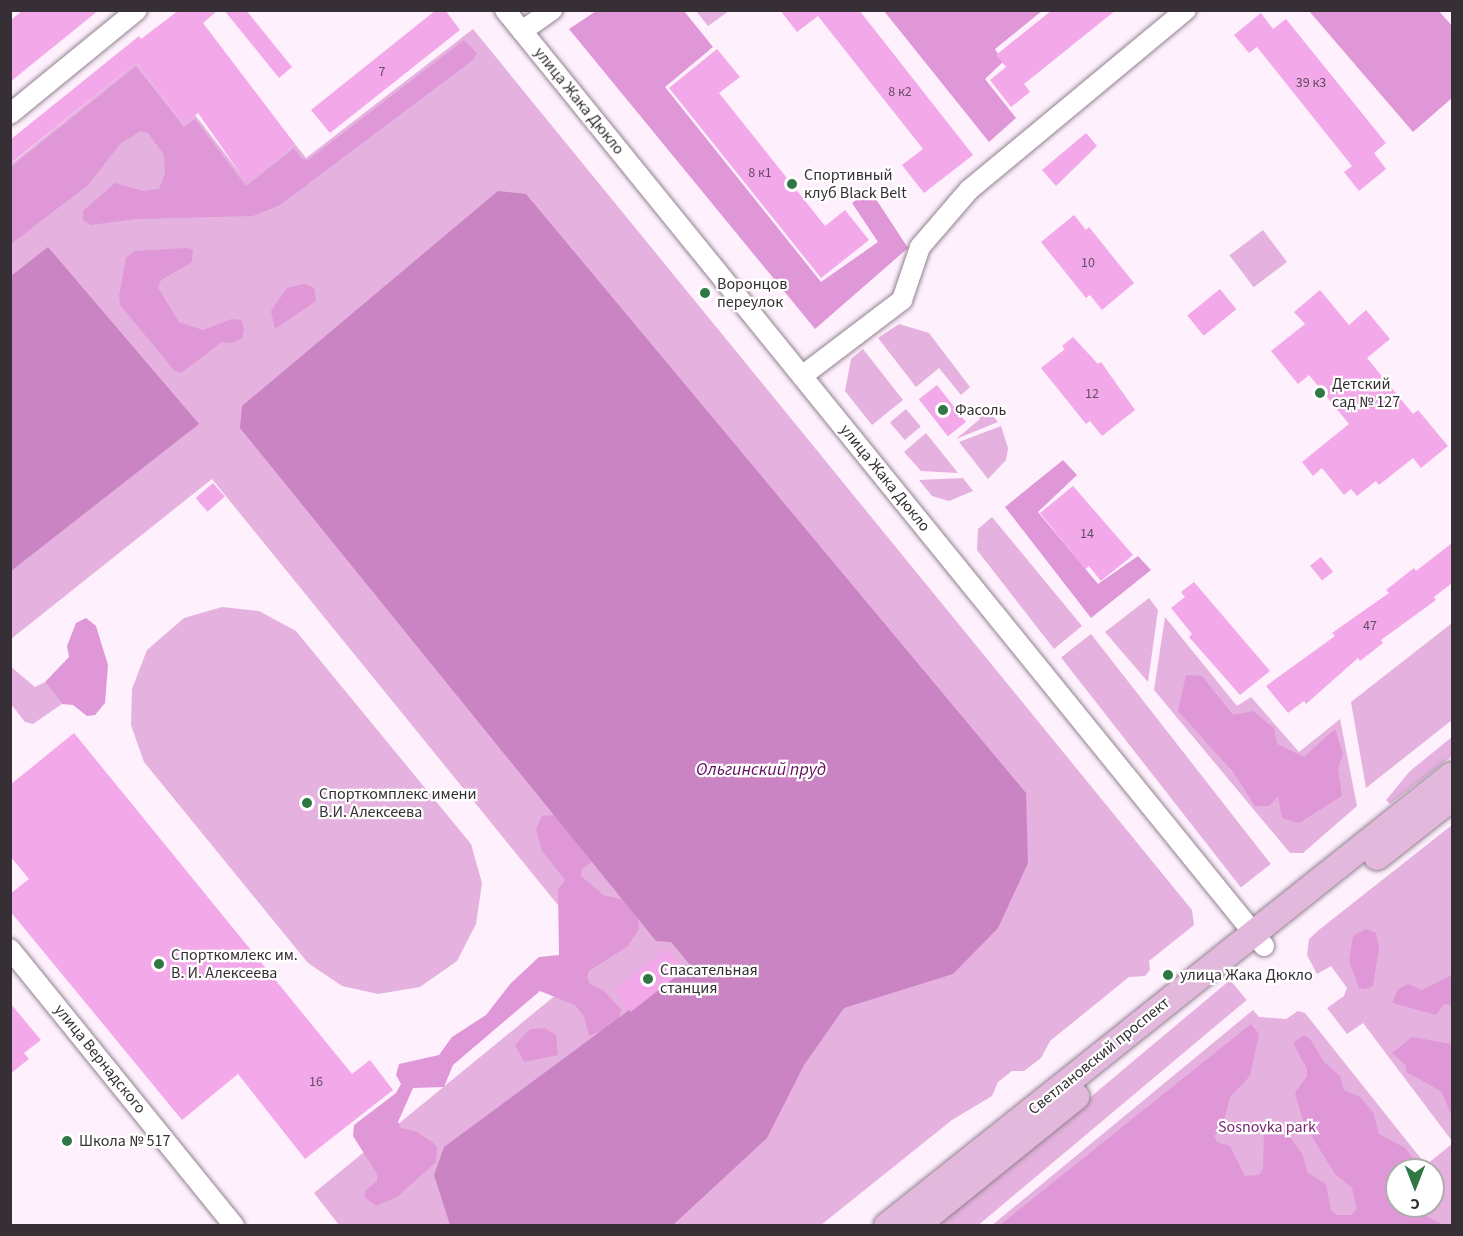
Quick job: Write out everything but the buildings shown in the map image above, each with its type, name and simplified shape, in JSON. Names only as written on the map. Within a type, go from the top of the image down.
[{"type":"main road","name":"Светлановский проспект","points":[[916,1226],[1259,940],[1452,775]]},
{"type":"main road","name":"Светлановский проспект","points":[[887,1226],[1259,940],[1452,798]]},
{"type":"street","points":[[10,114],[137,10]]},
{"type":"street","name":"улица Жака Дюкло","points":[[505,10],[1259,940]]},
{"type":"street","points":[[522,31],[552,10]]},
{"type":"street","points":[[802,376],[902,300],[920,247],[969,190],[1186,10]]},
{"type":"street","name":"улица Вернадского","points":[[10,949],[234,1226]]},
{"type":"green space","points":[[696,11],[729,11],[708,26]]},
{"type":"green space","points":[[473,29],[1192,910],[1194,925],[1149,961],[1150,970],[1145,976],[1129,977],[1050,1041],[1041,1058],[1024,1071],[1012,1071],[998,1082],[992,1096],[952,1120],[821,1225],[339,1225],[314,1193],[601,958],[212,479],[11,639],[11,164],[136,63],[184,124],[195,115],[247,182],[295,144],[306,158]]},
{"type":"green space","points":[[1263,230],[1287,262],[1254,287],[1229,255]]},
{"type":"green space","points":[[899,324],[929,333],[970,387],[961,395],[939,368],[916,387],[878,338]]},
{"type":"green space","points":[[863,349],[903,400],[872,425],[845,391],[851,359]]},
{"type":"green space","points":[[986,407],[998,422],[956,439],[980,419],[976,413]]},
{"type":"green space","points":[[906,409],[921,427],[905,440],[890,422]]},
{"type":"green space","points":[[1001,426],[1008,448],[1006,460],[988,479],[959,442]]},
{"type":"green space","points":[[926,433],[958,473],[921,471],[904,452]]},
{"type":"green space","points":[[963,478],[973,491],[949,501],[932,496],[919,480]]},
{"type":"green space","points":[[992,517],[1082,626],[1054,649],[977,550],[978,529]]},
{"type":"green space","points":[[1149,598],[1158,610],[1148,682],[1105,632]]},
{"type":"green space","name":"Спорткомплекс имени В.И. Алексеева","points":[[222,607],[259,611],[296,631],[471,844],[482,883],[476,924],[457,961],[420,987],[378,994],[342,986],[308,963],[144,762],[131,725],[132,689],[147,650],[184,618]]},
{"type":"green space","points":[[1165,617],[1237,706],[1251,697],[1299,752],[1340,719],[1357,806],[1303,853],[1290,853],[1154,690]]},
{"type":"green space","points":[[1452,623],[1452,720],[1366,788],[1351,702]]},
{"type":"green space","points":[[1091,634],[1271,864],[1241,887],[1061,657]]},
{"type":"green space","points":[[10,666],[35,687],[45,682],[62,704],[33,724],[25,722],[11,704]]},
{"type":"green space","points":[[1452,737],[1452,756],[1390,804],[1386,800],[1410,771]]},
{"type":"green space","points":[[1452,825],[1452,1141],[1363,1023],[1347,1034],[1327,1008],[1344,996],[1347,988],[1331,966],[1317,974],[1307,955],[1309,939],[1320,929]]},
{"type":"green space","points":[[1230,980],[1247,1000],[977,1226],[937,1226]]},
{"type":"green space","name":"Sosnovka park","points":[[1253,1010],[1259,1017],[1286,1019],[1298,1011],[1305,1013],[1420,1158],[1385,1158],[1385,1218],[1445,1218],[1445,1158],[1435,1158],[1452,1144],[1452,1225],[991,1226]]},
{"type":"shaded area","points":[[596,11],[684,11],[713,47],[665,87],[821,282],[878,242],[852,203],[870,190],[908,248],[815,329],[569,29]]},
{"type":"shaded area","points":[[884,11],[1042,11],[995,49],[1003,62],[985,79],[1016,118],[989,142]]},
{"type":"shaded area","points":[[1309,11],[1439,11],[1452,26],[1452,98],[1413,132]]},
{"type":"shaded area","points":[[464,40],[477,53],[473,60],[280,205],[253,216],[136,219],[91,225],[83,220],[83,211],[115,183],[143,191],[159,189],[165,173],[164,155],[148,133],[141,131],[121,143],[88,185],[11,244],[11,167],[136,66],[184,127],[195,119],[246,186],[294,148],[302,159],[308,160]]},
{"type":"shaded area","points":[[186,248],[193,250],[192,262],[161,280],[158,288],[179,322],[203,330],[232,319],[241,320],[244,329],[242,338],[232,343],[222,342],[181,373],[174,370],[120,305],[119,296],[126,258],[134,251]]},
{"type":"shaded area","points":[[304,284],[314,288],[316,301],[275,329],[271,311],[287,288]]},
{"type":"shaded area","points":[[1063,460],[1077,475],[1038,512],[1098,584],[1138,556],[1151,570],[1091,618],[1005,507]]},
{"type":"shaded area","points":[[86,618],[96,626],[108,665],[105,703],[95,715],[87,716],[73,705],[62,704],[45,682],[69,657],[67,646],[76,623]]},
{"type":"shaded area","points":[[1186,675],[1202,676],[1233,715],[1253,711],[1274,728],[1277,744],[1304,757],[1335,729],[1343,754],[1338,768],[1342,796],[1299,823],[1282,818],[1278,796],[1269,806],[1255,806],[1234,773],[1178,711]]},
{"type":"shaded area","points":[[564,814],[600,856],[582,869],[581,876],[603,895],[624,900],[638,917],[639,929],[628,946],[589,971],[587,977],[590,984],[603,990],[622,1010],[616,1024],[589,1036],[584,1016],[575,1005],[540,991],[453,1065],[444,1087],[413,1088],[398,1122],[401,1128],[415,1131],[437,1147],[436,1162],[397,1197],[376,1206],[364,1197],[366,1190],[377,1181],[377,1174],[353,1136],[354,1125],[396,1093],[401,1084],[396,1075],[399,1064],[439,1055],[452,1037],[486,1015],[511,983],[539,957],[559,955],[558,890],[565,880],[542,851],[536,829],[542,816]]},
{"type":"shaded area","points":[[1366,929],[1376,933],[1379,948],[1373,986],[1365,989],[1359,988],[1349,961],[1353,936]]},
{"type":"shaded area","points":[[1452,975],[1452,1005],[1444,1004],[1436,1015],[1392,1003],[1398,989],[1408,984],[1422,990]]},
{"type":"shaded area","name":"Sosnovka park","points":[[1251,1024],[1259,1034],[1250,1076],[1230,1097],[1223,1125],[1214,1136],[1217,1142],[1230,1146],[1245,1176],[1259,1175],[1263,1169],[1264,1132],[1271,1129],[1290,1137],[1302,1154],[1308,1173],[1326,1184],[1331,1211],[1337,1215],[1351,1215],[1357,1209],[1352,1188],[1335,1174],[1304,1124],[1295,1093],[1307,1076],[1307,1069],[1293,1043],[1304,1035],[1310,1039],[1324,1062],[1340,1076],[1344,1090],[1360,1097],[1374,1114],[1379,1134],[1405,1148],[1413,1158],[1385,1158],[1385,1218],[1430,1218],[1444,1225],[1000,1225]]},
{"type":"shaded area","points":[[544,1028],[556,1035],[558,1055],[524,1062],[515,1045],[530,1029]]},
{"type":"shaded area","points":[[1412,1037],[1452,1044],[1452,1116],[1441,1091],[1406,1072],[1406,1066],[1392,1053]]},
{"type":"water","name":"Ольгинский пруд","points":[[498,191],[526,194],[1026,793],[1028,863],[998,928],[953,974],[844,1008],[804,1065],[767,1138],[673,1225],[450,1225],[434,1175],[444,1147],[690,965],[671,942],[656,941],[240,428],[242,406]]},
{"type":"water","points":[[48,247],[199,424],[11,571],[11,276]]},
{"type":"place","name":"Спортивный клуб Black Belt","points":[[792,184]]},
{"type":"place","name":"Воронцов переулок","points":[[705,293]]},
{"type":"place","name":"Детский сад № 127","points":[[1320,393]]},
{"type":"place","name":"Фасоль","points":[[943,410]]},
{"type":"place","name":"Спорткомплекс имени В.И. Алексеева","points":[[307,803]]},
{"type":"place","name":"Спорткомлекс им. В. И. Алексеева","points":[[159,964]]},
{"type":"place","name":"улица Жака Дюкло","points":[[1168,975]]},
{"type":"place","name":"Спасательная станция","points":[[648,979]]},
{"type":"place","name":"Школа № 517","points":[[67,1141]]}]
